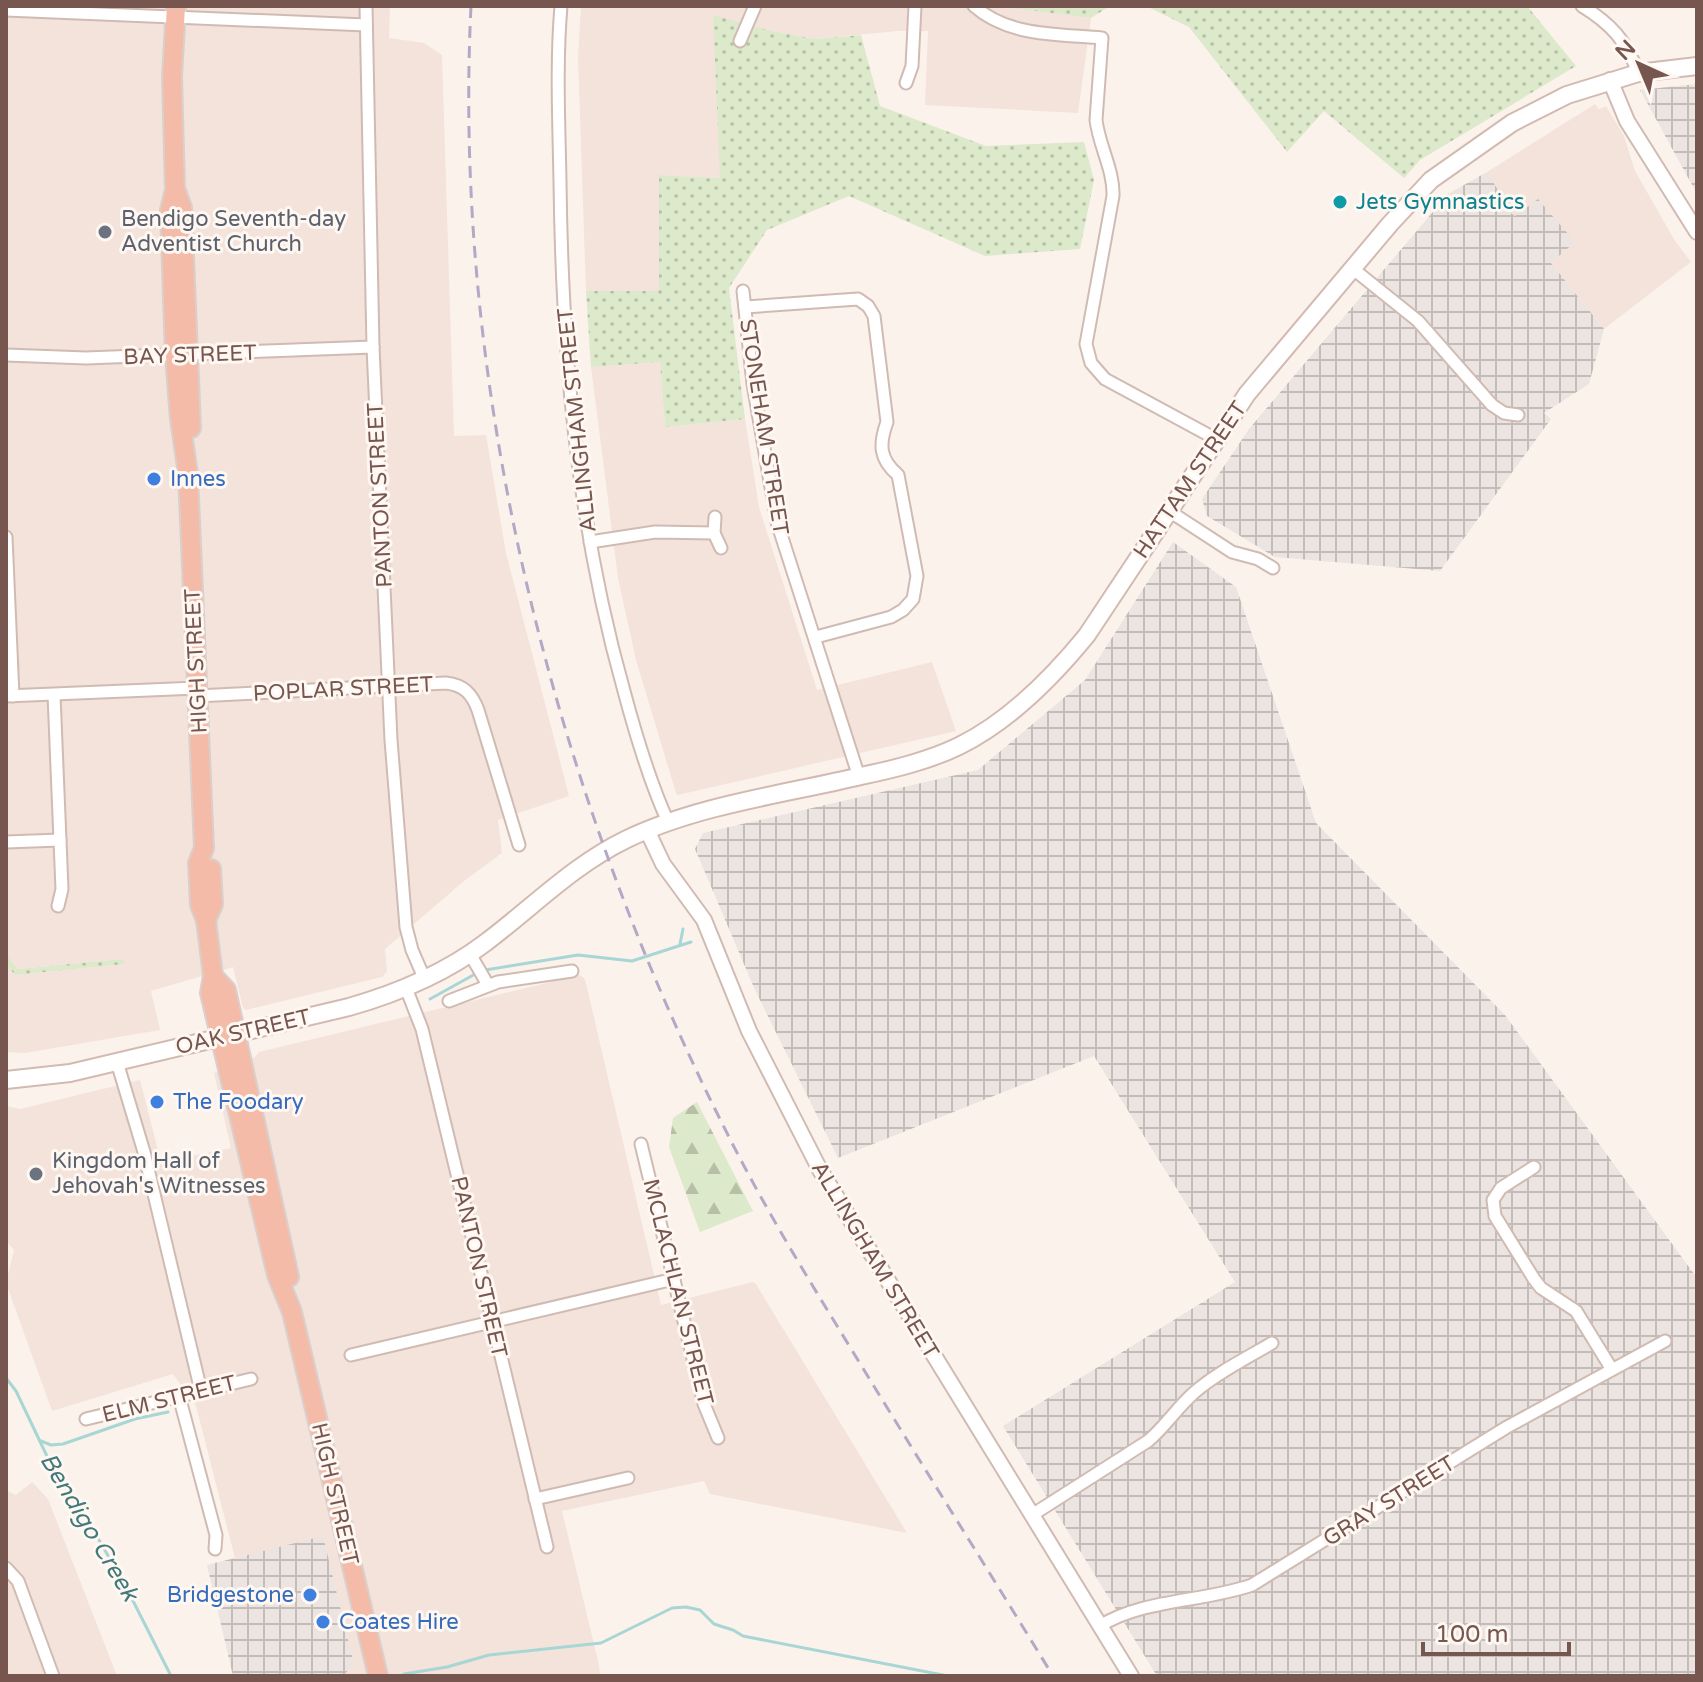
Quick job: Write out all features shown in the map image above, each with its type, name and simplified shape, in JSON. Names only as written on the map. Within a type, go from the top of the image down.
[{"type":"highway","name":"HIGH STREET","points":[[176,11],[172,77],[175,190],[170,210],[182,355],[180,419],[188,474],[204,848],[198,863],[200,905],[206,920],[213,976],[226,990],[229,1036],[282,1237],[292,1312],[378,1676]]},
{"type":"main road","name":"HATTAM STREET","points":[[647,830],[668,822],[859,777],[945,752],[975,738],[1047,680],[1087,635],[1255,384],[1410,201],[1455,161],[1541,108],[1610,80],[1638,73],[1697,66]]},
{"type":"main road","name":"OAK STREET","points":[[6,1080],[52,1077],[349,1007],[406,988],[470,954],[582,865],[647,830]]},
{"type":"street","name":"PANTON STREET","points":[[366,6],[373,347],[389,687],[404,912],[410,945],[425,980]]},
{"type":"street","name":"ALLINGHAM STREET","points":[[561,6],[559,113],[562,269],[569,379],[590,542],[613,652],[646,768],[668,822]]},
{"type":"street","points":[[740,41],[755,6]]},
{"type":"street","points":[[906,83],[912,66],[915,6]]},
{"type":"street","points":[[974,6],[997,22],[1015,28],[1102,38],[1097,133],[1114,185],[1087,338],[1091,363],[1100,376],[1110,383],[1216,439]]},
{"type":"street","points":[[1582,6],[1616,31],[1638,73]]},
{"type":"street","points":[[6,10],[176,11],[366,25]]},
{"type":"street","points":[[1610,80],[1627,121],[1697,232]]},
{"type":"street","points":[[1352,268],[1425,328],[1492,405],[1504,413],[1518,415]]},
{"type":"street","name":"STONEHAM STREET","points":[[743,291],[753,384],[777,522],[859,777]]},
{"type":"street","name":"STONEHAM STREET","points":[[745,307],[858,299],[868,306],[874,316],[886,416],[881,448],[888,465],[898,475],[917,576],[913,599],[891,617],[816,637]]},
{"type":"street","name":"BAY STREET","points":[[6,355],[72,358],[373,347]]},
{"type":"street","points":[[1169,511],[1232,552],[1258,559],[1273,568]]},
{"type":"street","points":[[715,517],[714,533],[721,548]]},
{"type":"street","points":[[590,542],[655,532],[714,533]]},
{"type":"street","points":[[6,537],[9,696]]},
{"type":"street","points":[[1232,552],[1236,566]]},
{"type":"street","name":"POPLAR STREET","points":[[9,696],[461,686],[472,696],[519,845]]},
{"type":"street","points":[[54,695],[62,889],[58,906]]},
{"type":"street","name":"ALLINGHAM STREET","points":[[647,830],[663,864],[704,920],[752,1039],[815,1161],[1131,1676]]},
{"type":"street","points":[[6,842],[60,840]]},
{"type":"street","points":[[470,954],[488,985]]},
{"type":"street","points":[[449,1001],[488,985],[533,975],[572,971]]},
{"type":"street","name":"PANTON STREET","points":[[406,988],[422,1029],[547,1547]]},
{"type":"street","points":[[117,1062],[144,1152],[201,1391]]},
{"type":"street","name":"MCLACHLAN STREET","points":[[641,1144],[704,1404],[718,1438]]},
{"type":"street","points":[[1534,1167],[1501,1188],[1493,1200],[1495,1216],[1541,1288],[1566,1303],[1581,1317],[1611,1368]]},
{"type":"street","points":[[351,1355],[674,1279]]},
{"type":"street","name":"GRAY STREET","points":[[1100,1626],[1131,1611],[1217,1596],[1259,1581],[1507,1427],[1665,1341]]},
{"type":"street","points":[[1032,1515],[1148,1441],[1164,1428],[1199,1388],[1272,1343]]},
{"type":"street","name":"ELM STREET","points":[[86,1419],[251,1379]]},
{"type":"street","points":[[179,1396],[216,1535],[215,1549]]},
{"type":"street","points":[[535,1499],[628,1478]]},
{"type":"street","points":[[6,1568],[18,1581],[53,1676]]},
{"type":"shaded area","points":[[6,6],[390,6],[389,38],[424,43],[442,55],[454,436],[486,435],[506,553],[569,796],[498,820],[502,853],[464,881],[385,949],[387,971],[382,977],[246,1010],[233,967],[151,991],[160,1030],[25,1053],[6,1052],[6,964],[15,975],[123,964],[123,959],[18,969],[6,954]]},
{"type":"shaded area","points":[[581,6],[996,6],[1091,18],[1078,113],[925,105],[928,31],[815,39],[767,30],[721,178],[659,175],[659,291],[586,291],[578,58]]},
{"type":"shaded area","points":[[1697,84],[1697,194],[1640,90]]},
{"type":"shaded area","points":[[1595,104],[1599,109],[1606,106],[1624,136],[1635,171],[1675,241],[1691,262],[1604,329],[1551,263],[1575,242],[1515,216],[1495,202],[1487,172]]},
{"type":"shaded area","points":[[1487,172],[1502,197],[1496,202],[1515,216],[1538,199],[1575,242],[1551,263],[1604,329],[1589,384],[1544,413],[1551,419],[1440,571],[1275,557],[1207,516],[1202,499],[1249,429],[1448,194]]},
{"type":"shaded area","points":[[660,362],[665,427],[745,419],[759,507],[817,690],[932,662],[956,731],[676,793],[636,660],[618,578],[591,367]]},
{"type":"shaded area","points":[[1173,542],[1236,587],[1316,823],[1505,1015],[1697,1278],[1697,1676],[1157,1676],[1003,1426],[1235,1282],[1094,1056],[838,1158],[755,990],[695,849],[703,833],[978,770],[1085,680]]},
{"type":"shaded area","points":[[580,975],[585,979],[661,1305],[753,1282],[756,1284],[907,1533],[710,1494],[704,1481],[562,1511],[600,1676],[343,1676],[354,1664],[323,1537],[235,1558],[196,1406],[173,1374],[52,1411],[6,1283],[14,1250],[6,1241],[6,1106],[20,1109],[140,1080],[161,1162],[231,1148],[214,1073],[255,1057],[259,1052]]},
{"type":"shaded area","points":[[32,1482],[48,1499],[117,1676],[6,1676],[6,1490],[16,1495]]},
{"type":"shaded area","points":[[323,1536],[354,1664],[343,1676],[233,1676],[207,1565]]},
{"type":"green space","points":[[996,6],[1110,6],[1091,18]]},
{"type":"green space","points":[[1146,6],[1527,6],[1576,66],[1420,160],[1404,178],[1324,111],[1287,152],[1189,27]]},
{"type":"green space","points":[[713,15],[815,39],[861,35],[880,106],[986,146],[1084,142],[1094,180],[1080,249],[985,256],[849,196],[767,230],[729,288],[745,419],[665,427],[660,362],[591,367],[586,291],[659,291],[659,175],[720,178]]},
{"type":"green space","points":[[6,954],[18,969],[123,959],[124,964],[15,975],[6,964]]},
{"type":"green space","points":[[697,1102],[753,1211],[700,1232],[669,1147],[673,1118]]},
{"type":"waterway","points":[[680,944],[683,929]]},
{"type":"waterway","points":[[485,970],[578,955],[632,961],[691,942]]},
{"type":"waterway","points":[[430,999],[477,973]]},
{"type":"waterway","name":"Bendigo Creek","points":[[6,1378],[16,1391],[55,1473],[88,1521],[125,1585],[171,1676]]},
{"type":"waterway","points":[[41,1441],[51,1445],[63,1444],[135,1419],[168,1412]]},
{"type":"waterway","points":[[404,1674],[447,1667],[489,1655],[601,1643],[672,1608],[686,1607],[700,1610],[714,1624],[743,1636],[948,1676]]},
{"type":"railway","points":[[471,6],[469,150],[479,295],[498,441],[527,585],[565,728],[611,867],[666,1003],[761,1197],[1053,1676]]},
{"type":"place","name":"Jets Gymnastics","points":[[1340,202]]},
{"type":"place","name":"Bendigo Seventh-day Adventist Church","points":[[105,232]]},
{"type":"place","name":"Innes","points":[[154,479]]},
{"type":"place","name":"The Foodary","points":[[157,1102]]},
{"type":"place","name":"Kingdom Hall of Jehovah's Witnesses","points":[[36,1174]]},
{"type":"place","name":"Bridgestone","points":[[310,1595]]},
{"type":"place","name":"Coates Hire","points":[[323,1622]]}]
